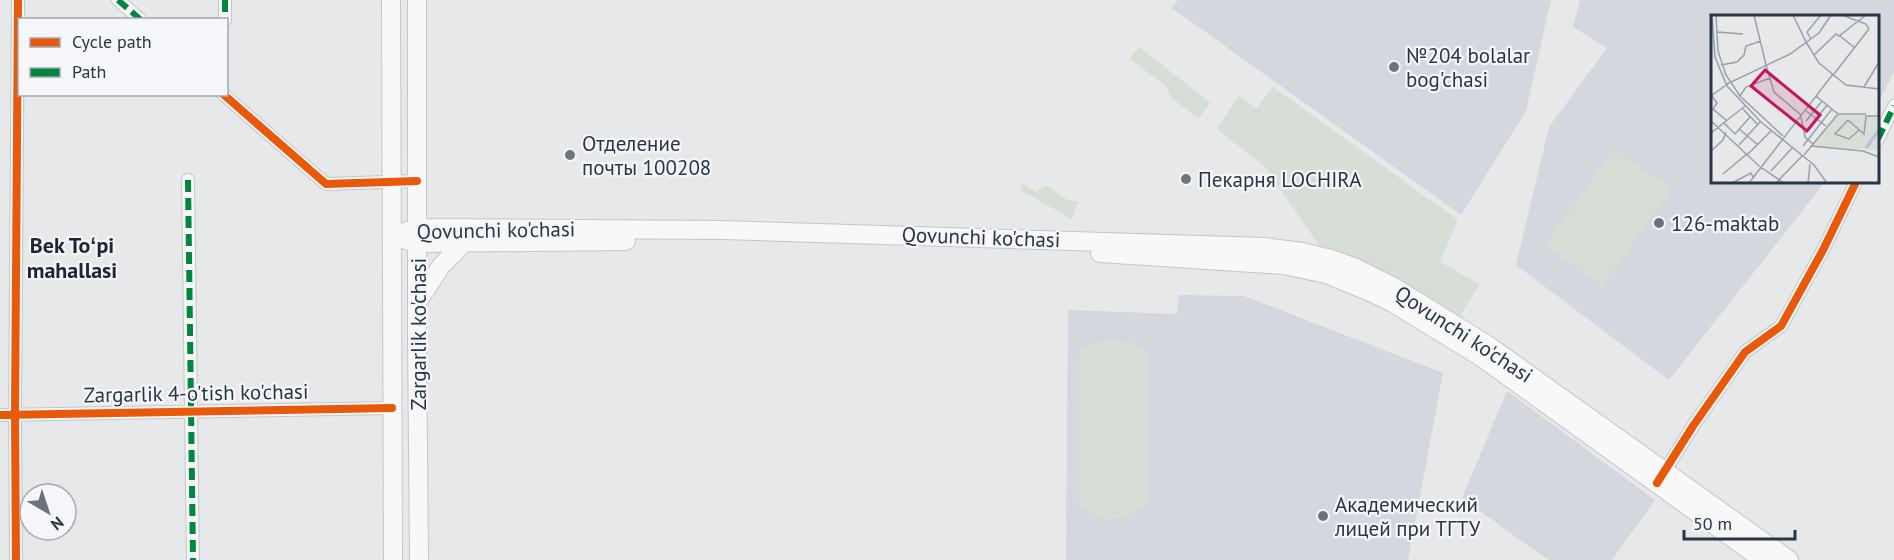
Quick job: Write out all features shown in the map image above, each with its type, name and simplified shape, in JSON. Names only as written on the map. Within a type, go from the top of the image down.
[{"type":"main road","name":"Zargarlik ko'chasi","points":[[391,0],[393,560]]},
{"type":"main road","name":"Zargarlik ko'chasi","points":[[417,0],[419,560]]},
{"type":"main road","name":"Qovunchi ko'chasi","points":[[392,236],[722,230],[1264,247],[1302,252],[1356,268],[1392,286],[1489,346],[1661,477],[1763,560]]},
{"type":"main road","name":"Qovunchi ko'chasi","points":[[417,236],[466,241],[722,242],[1054,251],[1262,262],[1304,268],[1347,281],[1442,333],[1789,560]]},
{"type":"main road","points":[[417,303],[430,279],[466,241]]},
{"type":"main road","name":"Zargarlik 4-o'tish ko'chasi","points":[[392,408],[418,408]]},
{"type":"street","points":[[16,560],[18,0]]},
{"type":"street","points":[[118,0],[139,18]]},
{"type":"street","points":[[225,0],[225,18]]},
{"type":"street","points":[[225,96],[326,184],[417,182]]},
{"type":"street","points":[[1879,137],[1894,106]]},
{"type":"street","points":[[188,180],[192,560]]},
{"type":"street","points":[[1661,477],[1693,426],[1745,352],[1781,326],[1823,250],[1856,183]]},
{"type":"street","name":"Zargarlik 4-o'tish ko'chasi","points":[[0,415],[392,408]]},
{"type":"shaded area","name":"№204 bolalar bog'chasi","points":[[1178,0],[1551,0],[1526,111],[1461,215],[1172,8]]},
{"type":"shaded area","name":"126-maktab","points":[[1580,0],[1894,0],[1894,72],[1879,101],[1879,15],[1711,15],[1711,183],[1824,183],[1669,380],[1516,265],[1549,127],[1607,48],[1573,27]]},
{"type":"shaded area","points":[[1139,47],[1211,103],[1198,119],[1171,97],[1166,86],[1130,59]]},
{"type":"shaded area","points":[[1273,87],[1458,220],[1440,262],[1480,284],[1459,317],[1369,264],[1320,247],[1265,167],[1217,129],[1239,96],[1257,108]]},
{"type":"shaded area","points":[[1614,149],[1671,189],[1602,286],[1545,246]]},
{"type":"shaded area","points":[[1022,183],[1036,192],[1046,185],[1069,201],[1078,201],[1072,219],[1020,190]]},
{"type":"shaded area","points":[[1179,295],[1244,296],[1443,373],[1408,560],[1066,560],[1068,310],[1177,314]]},
{"type":"shaded area","points":[[1114,339],[1134,343],[1147,353],[1147,504],[1121,518],[1104,519],[1079,504],[1079,353],[1094,343]]},
{"type":"shaded area","points":[[1507,391],[1655,500],[1612,560],[1548,560],[1462,498]]},
{"type":"marked path","points":[[118,0],[139,18]]},
{"type":"marked path","points":[[225,0],[225,18]]},
{"type":"marked path","points":[[1879,137],[1894,106]]},
{"type":"marked path","points":[[188,180],[193,560]]},
{"type":"cycle path","points":[[16,560],[18,0]]},
{"type":"cycle path","points":[[225,96],[326,184],[417,181]]},
{"type":"cycle path","points":[[1657,483],[1693,426],[1745,352],[1781,326],[1823,250],[1856,183]]},
{"type":"cycle path","points":[[0,415],[392,408]]},
{"type":"place","name":"№204 bolalar bog'chasi","points":[[1394,67]]},
{"type":"place","name":"Отделение почты 100208","points":[[570,155]]},
{"type":"place","name":"Пекарня LOCHIRA","points":[[1186,179]]},
{"type":"place","name":"126-maktab","points":[[1659,223]]},
{"type":"place","name":"Академический лицей при ТГТУ","points":[[1323,516]]},
{"type":"district","name":"Bek Toʻpi mahallasi","points":[[72,258]]}]
